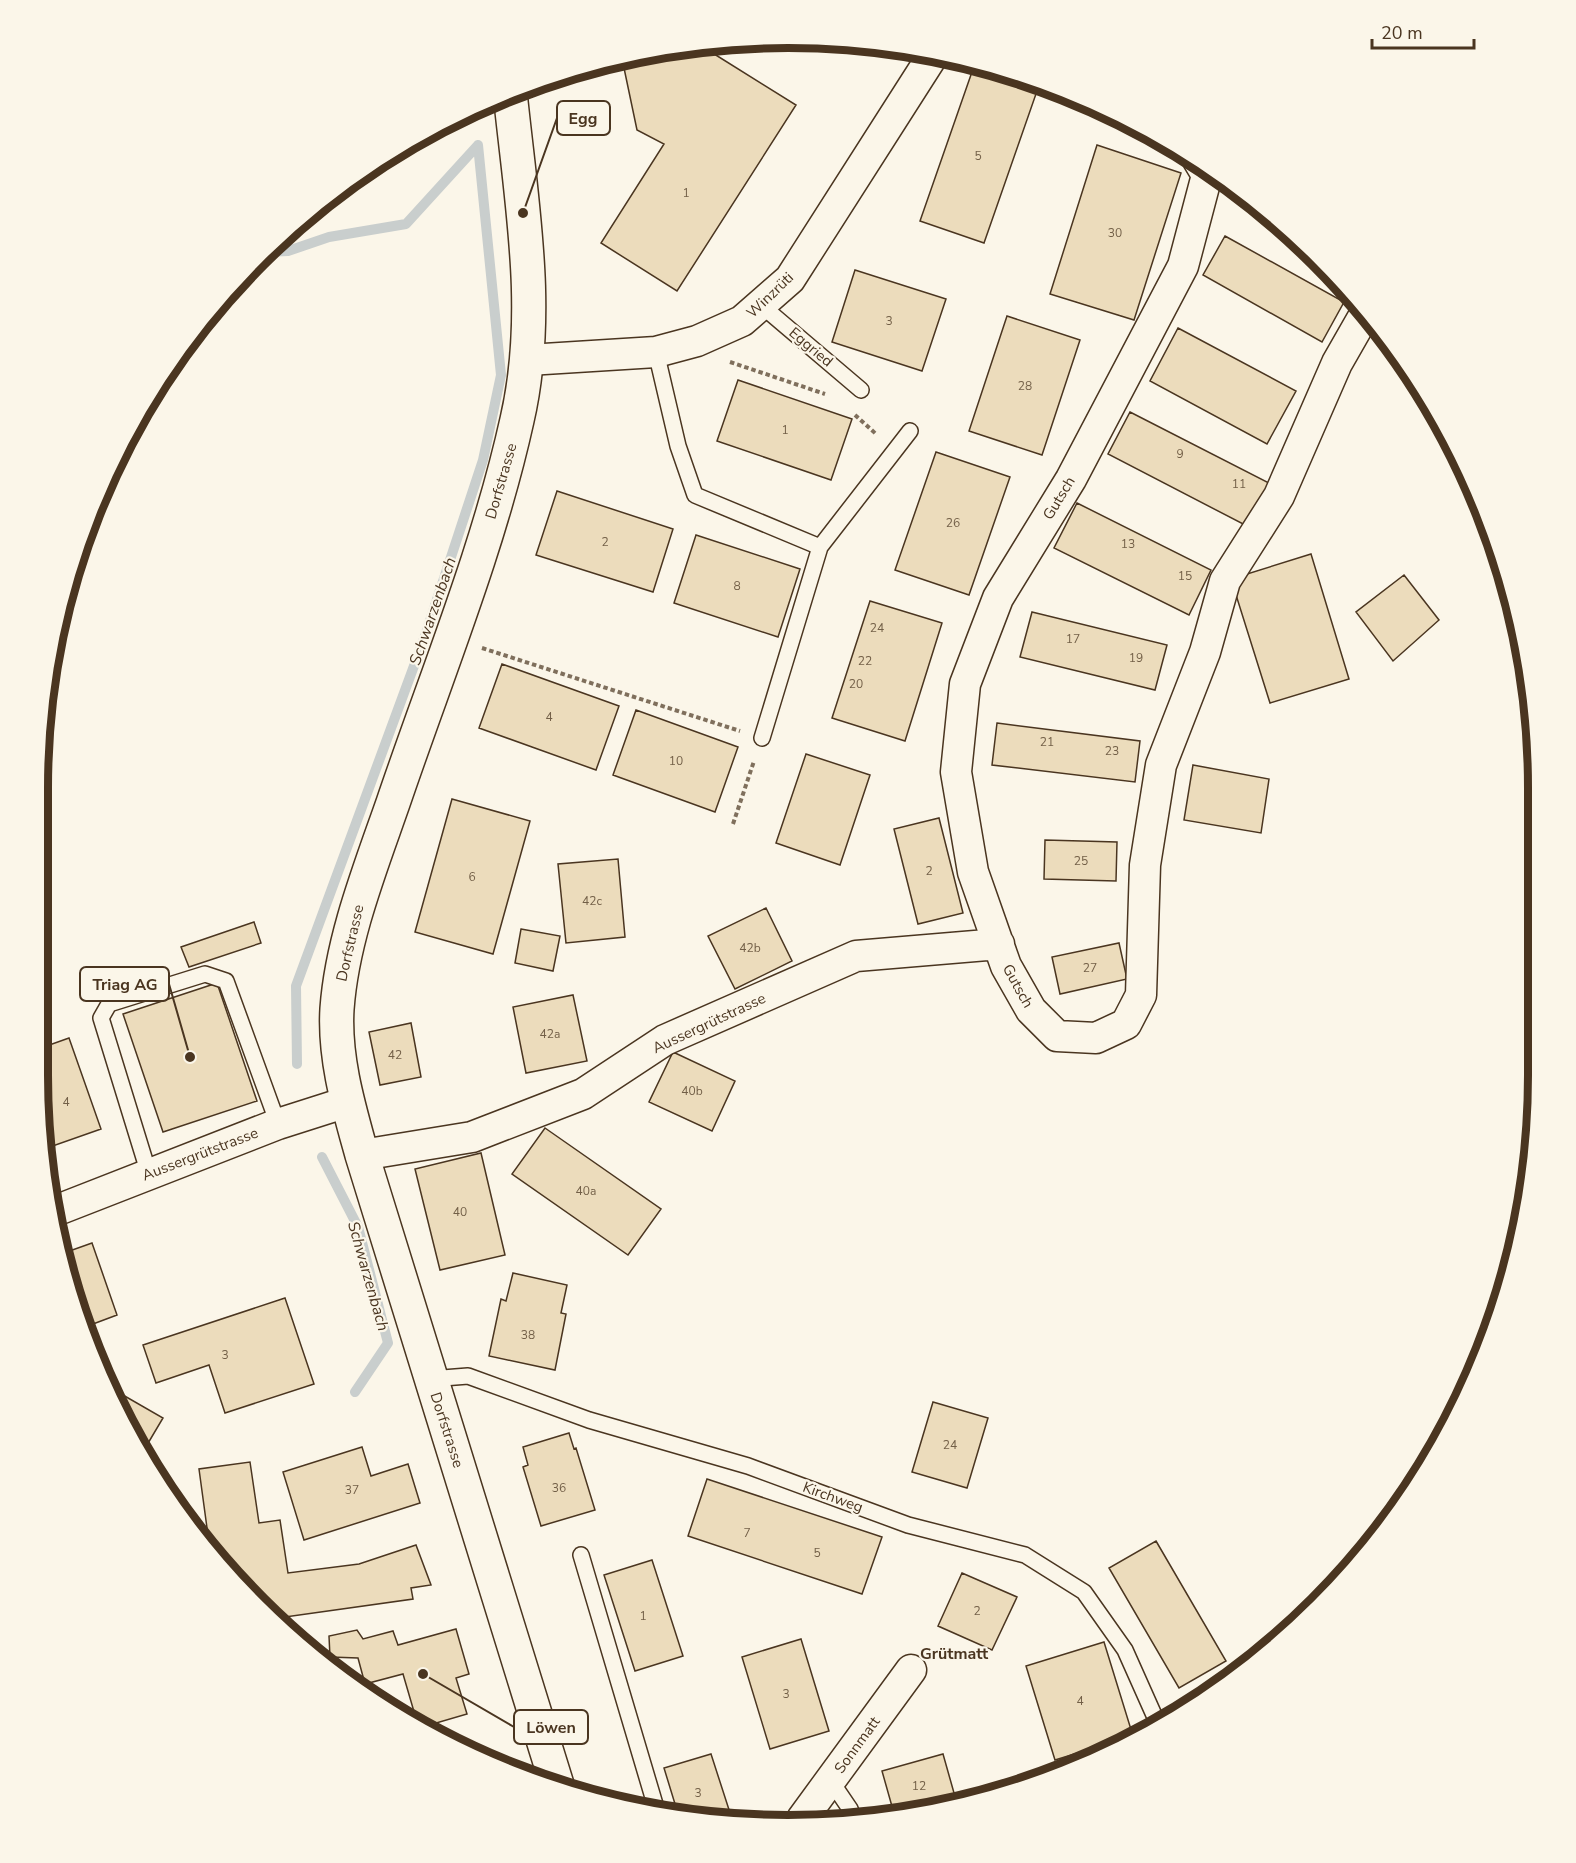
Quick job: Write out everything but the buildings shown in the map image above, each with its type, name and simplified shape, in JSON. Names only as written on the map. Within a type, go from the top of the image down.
[{"type":"street","name":"Winzrüti","points":[[528,360],[668,349],[742,321],[790,279],[929,61]]},
{"type":"street","name":"Dorfstrasse","points":[[511,102],[528,259],[528,360],[518,418],[498,499],[362,894],[341,979],[337,1041],[347,1102],[362,1155],[555,1777]]},
{"type":"street","name":"Gutsch","points":[[1206,178],[1183,266],[1071,479],[998,598],[965,684],[956,772],[973,872],[1006,966],[1031,1010],[1057,1036],[1096,1038],[1126,1024],[1141,994],[1146,865],[1161,765],[1205,651],[1225,581],[1279,496],[1337,363],[1361,321]]},
{"type":"street","name":"Aussergrütstrasse","points":[[362,1155],[472,1137],[583,1094],[665,1040],[856,956],[999,944]]},
{"type":"street","name":"Aussergrütstrasse","points":[[60,1209],[278,1124],[347,1102]]},
{"type":"street","name":"Sonnmatt","points":[[806,1814],[911,1670]]},
{"type":"lane","name":"Eggried","points":[[761,304],[861,390]]},
{"type":"lane","points":[[668,349],[678,446],[695,495],[820,547]]},
{"type":"lane","points":[[762,738],[820,547],[910,432]]},
{"type":"lane","points":[[149,1174],[101,1018],[109,1004],[205,974],[226,981],[278,1124]]},
{"type":"lane","name":"Kirchweg","points":[[430,1379],[468,1376],[589,1420],[748,1466],[908,1525],[1025,1555],[1084,1593],[1125,1650],[1155,1718]]},
{"type":"lane","points":[[581,1555],[655,1803]]},
{"type":"lane","points":[[831,1781],[851,1812]]},
{"type":"path","points":[[668,349],[836,398]]},
{"type":"path","points":[[853,413],[895,450]]},
{"type":"path","points":[[450,637],[762,738],[733,824]]},
{"type":"waterway","points":[[279,251],[288,251],[329,237],[406,224],[478,145]]},
{"type":"waterway","name":"Schwarzenbach","points":[[297,1064],[296,986],[425,636],[483,460],[501,375],[478,145]]},
{"type":"waterway","name":"Schwarzenbach","points":[[322,1157],[358,1227],[388,1343],[355,1392]]},
{"type":"place","name":"Egg","points":[[523,213]]},
{"type":"place","name":"Triag AG","points":[[190,1057]]},
{"type":"place","name":"Löwen","points":[[423,1674]]},
{"type":"district","name":"Grütmatt","points":[[954,1653]]}]
